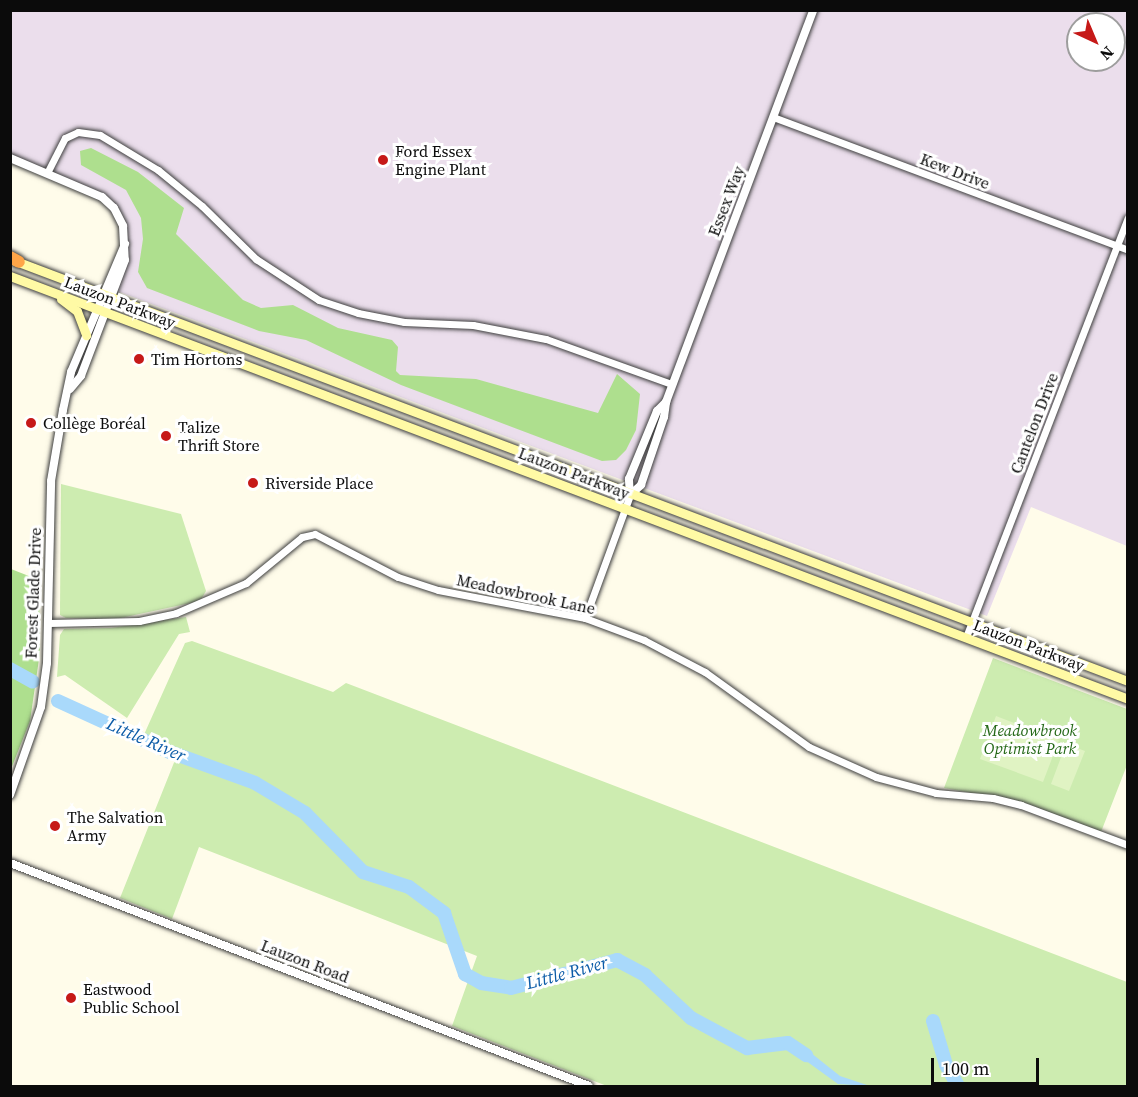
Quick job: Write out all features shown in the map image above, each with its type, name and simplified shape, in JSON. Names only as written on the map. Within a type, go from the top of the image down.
[{"type":"main road","name":"Lauzon Parkway","points":[[13,259],[630,495],[1128,681]]},
{"type":"main road","name":"Lauzon Parkway","points":[[10,276],[1128,699]]},
{"type":"main road","points":[[52,292],[77,311],[86,335]]},
{"type":"street","name":"Essex Way","points":[[585,618],[623,507],[630,495],[641,485],[664,417],[672,384],[813,10]]},
{"type":"street","name":"Kew Drive","points":[[773,117],[1128,250]]},
{"type":"street","points":[[47,172],[65,138],[78,132],[100,135],[158,170],[202,206],[256,259],[319,300],[358,313],[404,322],[473,325],[546,339],[672,384]]},
{"type":"street","points":[[10,158],[102,196],[114,208],[123,226],[125,260],[100,311]]},
{"type":"street","name":"Cantelon Drive","points":[[966,638],[1128,218]]},
{"type":"street","name":"Forest Glade Drive","points":[[10,795],[41,707],[49,623],[51,480],[70,389],[71,372],[86,335],[100,311]]},
{"type":"street","name":"Forest Glade Drive","points":[[70,389],[81,376],[100,311]]},
{"type":"street","name":"Essex Way","points":[[630,495],[629,479],[657,411],[666,402]]},
{"type":"street","name":"Meadowbrook Lane","points":[[49,623],[139,621],[176,614],[246,583],[302,537],[315,534],[328,537],[398,577],[438,590],[585,618],[672,653],[728,688],[791,735],[840,762],[926,791],[1021,805],[1128,845]]},
{"type":"street","name":"Lauzon Road","points":[[10,863],[589,1086]]},
{"type":"shaded area","points":[[10,11],[1127,11],[1127,546],[1031,507],[987,616],[114,290],[123,226],[102,197],[11,158]]},
{"type":"green space","points":[[91,148],[138,172],[184,208],[176,234],[243,300],[261,308],[293,305],[338,328],[392,340],[398,347],[396,371],[400,375],[476,379],[598,413],[617,374],[640,394],[636,430],[626,450],[616,460],[602,461],[401,385],[306,340],[259,331],[147,288],[138,272],[143,239],[141,218],[126,190],[81,165],[80,151]]},
{"type":"green space","points":[[61,484],[181,514],[206,591],[200,601],[116,619],[66,618],[60,615]]},
{"type":"green space","points":[[11,569],[39,580],[40,652],[30,721],[11,769]]},
{"type":"green space","points":[[186,617],[190,632],[179,634],[127,718],[65,675],[57,677],[60,635],[64,629],[111,628]]},
{"type":"green space","points":[[192,641],[333,692],[346,683],[1127,982],[1127,1086],[607,1086],[452,1026],[477,956],[199,847],[172,919],[120,898],[177,755],[142,739],[185,643]]},
{"type":"green space","name":"Meadowbrook Optimist Park","points":[[993,658],[1127,709],[1127,765],[1101,832],[1022,802],[944,788]]},
{"type":"green space","points":[[996,716],[1059,740],[1043,782],[980,759]]},
{"type":"green space","points":[[1066,744],[1085,751],[1069,791],[1051,784]]},
{"type":"water","points":[[796,1041],[840,1076],[870,1086],[838,1084],[791,1050]]},
{"type":"waterway","name":"Little River","points":[[10,669],[33,682]]},
{"type":"waterway","name":"Little River","points":[[58,701],[170,752],[255,783],[305,813],[363,872],[409,887],[444,913],[465,974],[481,983],[511,988],[617,960],[645,975],[691,1018],[747,1048],[788,1043],[806,1055]]},
{"type":"waterway","name":"Little River","points":[[933,1021],[946,1065],[958,1086]]},
{"type":"place","name":"Ford Essex Engine Plant","points":[[383,160]]},
{"type":"place","name":"Tim Hortons","points":[[139,359]]},
{"type":"place","name":"Collège Boréal","points":[[31,423]]},
{"type":"place","name":"Talize Thrift Store","points":[[166,436]]},
{"type":"place","name":"Riverside Place","points":[[253,483]]},
{"type":"place","name":"The Salvation Army","points":[[55,826]]},
{"type":"place","name":"Eastwood Public School","points":[[71,998]]}]
